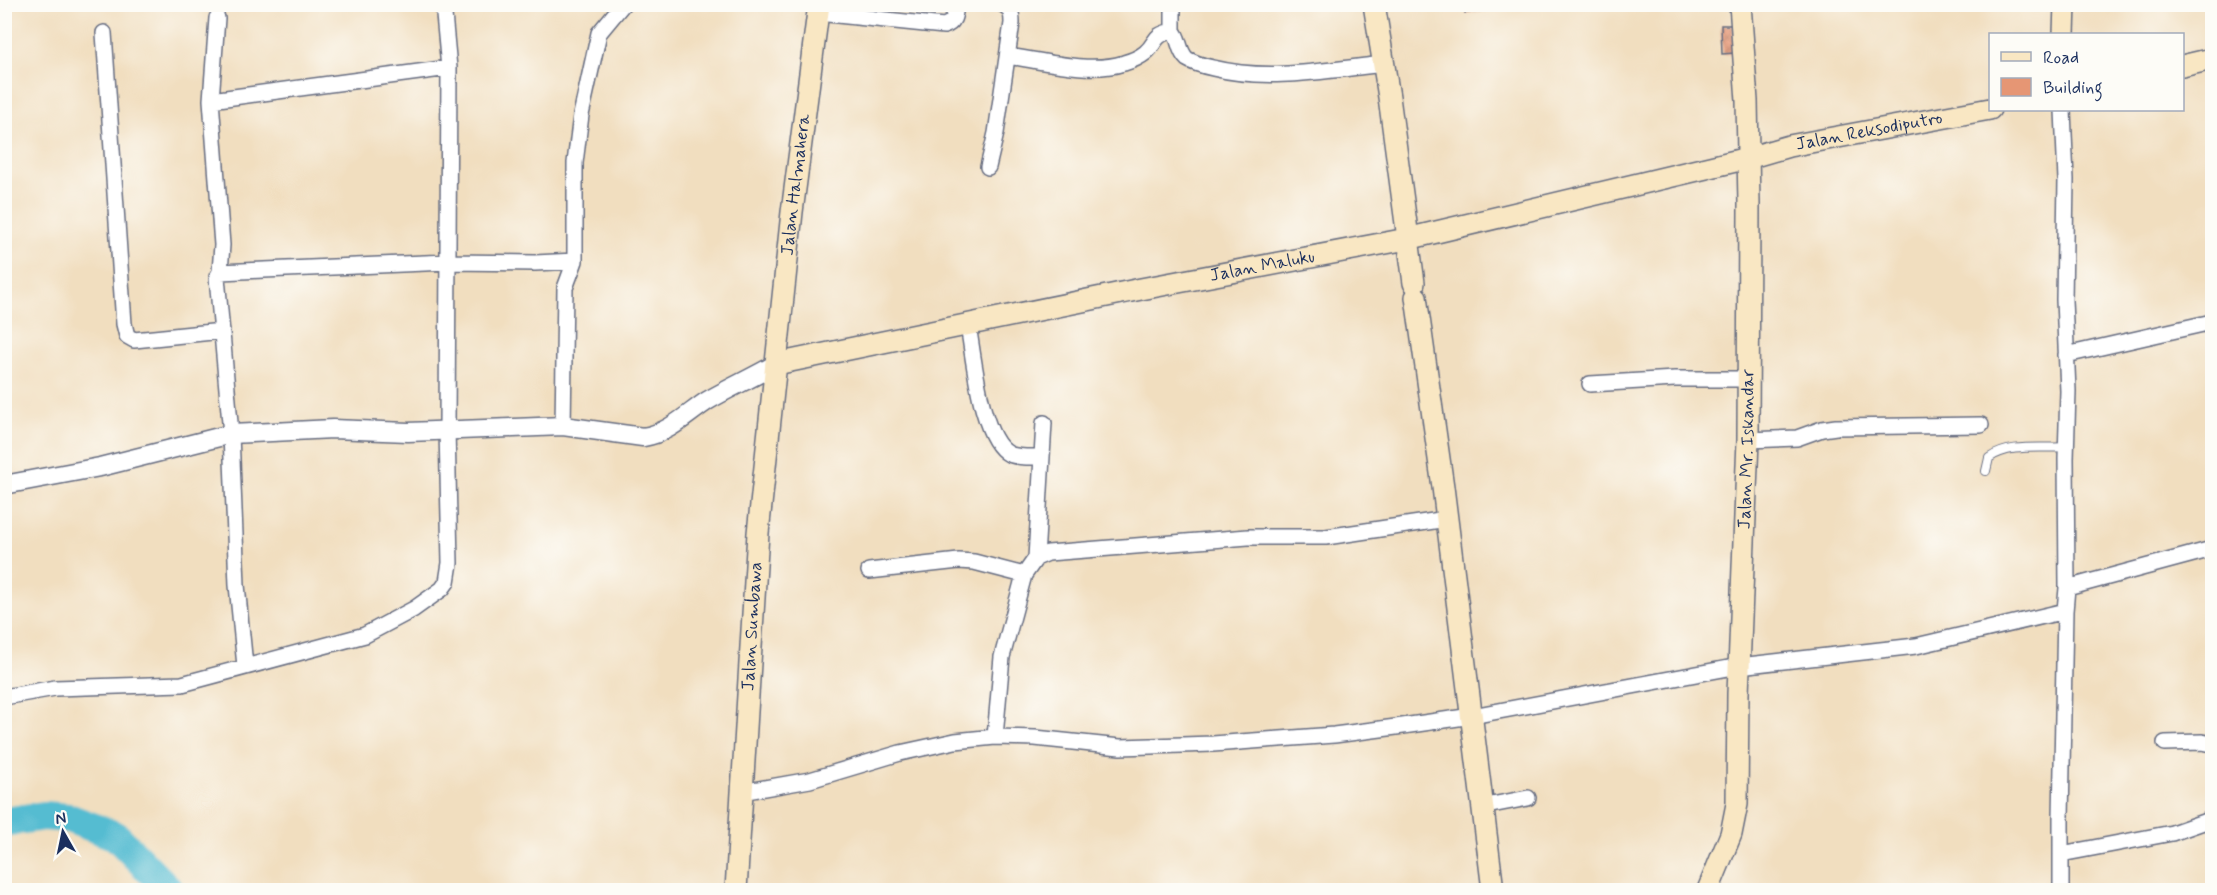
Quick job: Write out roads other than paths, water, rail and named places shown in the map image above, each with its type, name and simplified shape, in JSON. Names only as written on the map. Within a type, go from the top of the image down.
[{"type":"main road","points":[[1374,4],[1447,519],[1493,891]]},
{"type":"main road","name":"Jalan Mr. Iskandar","points":[[1708,891],[1731,834],[1737,804],[1739,666],[1748,440],[1749,204],[1747,101],[1740,4]]},
{"type":"main road","points":[[2064,33],[2065,4]]},
{"type":"main road","name":"Jalan Halmahera","points":[[776,364],[792,212],[819,9]]},
{"type":"main road","points":[[2184,66],[2212,59]]},
{"type":"main road","name":"Jalan Reksodiputro","points":[[1748,158],[1788,146],[1989,109]]},
{"type":"main road","name":"Jalan Maluku","points":[[776,364],[1141,289],[1407,239],[1748,158]]},
{"type":"main road","name":"Jalan Sumbawa","points":[[736,891],[758,533],[776,364]]},
{"type":"street","points":[[4,697],[55,688],[182,684],[365,635],[414,609],[442,589],[447,582],[450,563],[447,429],[449,68],[443,4]]},
{"type":"street","points":[[563,426],[565,288],[575,261],[575,163],[581,115],[599,33],[623,4]]},
{"type":"street","points":[[819,9],[944,26],[955,17],[956,4]]},
{"type":"street","points":[[988,167],[996,133],[1008,56],[1012,13],[1002,4]]},
{"type":"street","points":[[1173,4],[1173,31],[1176,33],[1180,49],[1187,58],[1200,65],[1236,74],[1284,75],[1384,64]]},
{"type":"street","points":[[217,18],[211,100],[222,245],[220,272],[217,277],[231,434],[237,585],[245,666]]},
{"type":"street","points":[[1008,56],[1103,67],[1124,63],[1147,52],[1154,39],[1160,34],[1173,31]]},
{"type":"street","points":[[104,33],[119,268],[124,324],[128,336],[134,340],[222,331]]},
{"type":"street","points":[[211,100],[449,68]]},
{"type":"street","points":[[2061,891],[2068,392],[2063,111]]},
{"type":"street","points":[[220,272],[448,262],[575,261]]},
{"type":"street","points":[[2066,355],[2212,322]]},
{"type":"street","points":[[968,326],[982,410],[995,438],[1010,454],[1042,457]]},
{"type":"street","points":[[4,485],[100,467],[231,434],[333,429],[408,432],[563,426],[643,437],[653,436],[667,430],[707,401],[776,364]]},
{"type":"street","points":[[1590,384],[1675,379],[1748,379]]},
{"type":"street","points":[[995,737],[1002,657],[1024,575],[1036,558],[1044,423]]},
{"type":"street","points":[[1748,440],[1797,438],[1822,429],[1836,427],[1981,425]]},
{"type":"street","points":[[1036,558],[1048,553],[1248,537],[1326,537],[1447,519]]},
{"type":"street","points":[[2067,588],[2212,549]]},
{"type":"street","points":[[869,571],[959,561],[974,562],[1024,575]]},
{"type":"street","points":[[741,792],[810,780],[900,753],[995,737],[1035,738],[1120,747],[1213,744],[1334,735],[1472,716],[1739,666],[1916,646],[2065,611]]},
{"type":"street","points":[[2165,743],[2212,744]]},
{"type":"street","points":[[1481,807],[1528,798]]},
{"type":"street","points":[[2061,854],[2172,833],[2212,819]]},
{"type":"lane","points":[[1986,471],[1989,458],[1997,452],[2011,448],[2066,447]]},
{"type":"waterway","points":[[4,822],[44,816],[68,818],[116,836],[169,890]]}]
